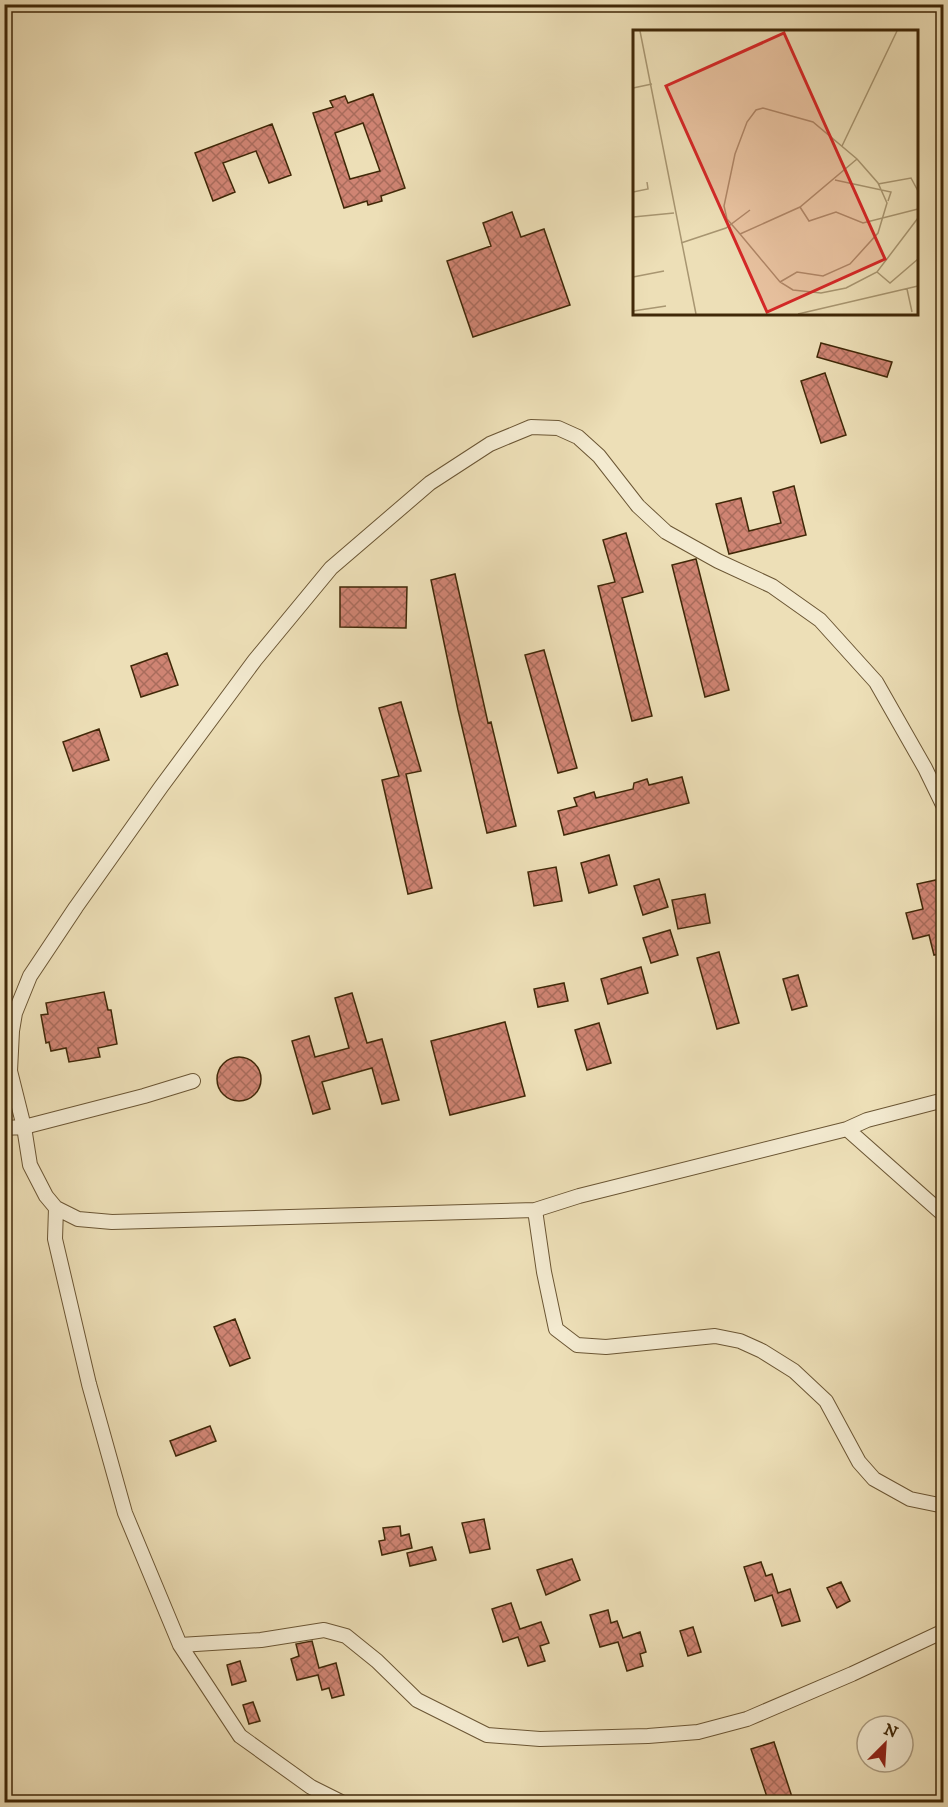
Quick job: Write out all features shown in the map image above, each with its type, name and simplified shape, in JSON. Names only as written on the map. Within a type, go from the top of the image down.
[{"type":"street","points":[[944,807],[926,768],[876,682],[820,620],[772,586],[718,561],[666,532],[638,506],[599,456],[578,437],[558,428],[531,427],[490,444],[430,483],[331,568],[255,660],[161,787],[30,976],[15,1013],[10,1071],[24,1127],[30,1165],[46,1196],[56,1208],[78,1219],[112,1222],[535,1210],[579,1196],[847,1129],[867,1120],[944,1100]]},
{"type":"street","points":[[4,1128],[24,1127],[192,1081]]},
{"type":"street","points":[[847,1129],[944,1215]]},
{"type":"street","points":[[56,1208],[55,1239],[89,1384],[125,1513],[180,1645],[240,1736],[311,1787],[341,1803]]},
{"type":"street","points":[[535,1210],[544,1272],[556,1329],[577,1345],[606,1347],[715,1336],[740,1341],[762,1351],[794,1371],[826,1401],[859,1462],[874,1479],[910,1499],[944,1506]]},
{"type":"street","points":[[180,1645],[261,1640],[324,1630],[346,1636],[377,1661],[417,1700],[487,1735],[540,1739],[698,1732],[747,1719],[944,1631]]},
{"type":"building","points":[[373,94],[405,188],[381,196],[382,201],[368,205],[367,201],[344,208],[313,113],[333,107],[330,101],[345,96],[348,103]],"holes":[[[363,123],[380,171],[350,179],[335,133]]]},
{"type":"building","points":[[272,124],[291,175],[269,183],[256,151],[223,163],[235,192],[213,201],[195,153]]},
{"type":"building","points":[[512,212],[521,237],[544,229],[570,305],[473,337],[447,261],[491,246],[483,223]]},
{"type":"building","points":[[821,343],[892,362],[887,377],[817,357]]},
{"type":"building","points":[[825,373],[846,435],[821,443],[801,381]]},
{"type":"building","points":[[794,486],[806,535],[729,554],[716,504],[741,498],[749,531],[781,523],[773,492]]},
{"type":"building","points":[[626,533],[643,592],[622,598],[652,716],[632,721],[598,586],[615,582],[603,540]]},
{"type":"building","points":[[696,559],[729,690],[705,697],[672,565]]},
{"type":"building","points":[[455,574],[488,723],[491,722],[516,826],[487,833],[431,580]]},
{"type":"building","points":[[340,587],[407,587],[406,628],[340,627]]},
{"type":"building","points":[[544,650],[577,768],[558,773],[525,655]]},
{"type":"building","points":[[167,653],[178,685],[141,697],[131,666]]},
{"type":"building","points":[[401,702],[421,771],[406,774],[432,888],[408,894],[382,780],[399,776],[379,708]]},
{"type":"building","points":[[99,729],[109,760],[73,771],[63,742]]},
{"type":"building","points":[[682,777],[689,803],[564,835],[558,811],[577,806],[574,798],[594,792],[596,798],[633,789],[634,783],[647,779],[649,785]]},
{"type":"building","points":[[609,855],[617,885],[589,893],[581,863]]},
{"type":"building","points":[[556,867],[562,901],[534,906],[528,872]]},
{"type":"building","points":[[659,879],[668,907],[643,915],[634,886]]},
{"type":"building","points":[[936,880],[944,912],[944,953],[934,955],[929,935],[913,939],[906,913],[923,909],[917,884]]},
{"type":"building","points":[[705,894],[710,923],[678,929],[672,900]]},
{"type":"building","points":[[670,930],[678,955],[651,963],[643,938]]},
{"type":"building","points":[[719,952],[739,1023],[717,1029],[697,958]]},
{"type":"building","points":[[641,967],[648,993],[608,1004],[601,979]]},
{"type":"building","points":[[798,975],[807,1006],[792,1010],[783,979]]},
{"type":"building","points":[[564,983],[568,1001],[538,1007],[534,989]]},
{"type":"building","points":[[104,992],[108,1010],[111,1010],[117,1044],[98,1048],[100,1057],[69,1062],[66,1048],[51,1051],[49,1042],[46,1043],[41,1015],[48,1014],[46,1003]]},
{"type":"building","points":[[352,993],[367,1043],[382,1039],[399,1100],[382,1104],[372,1068],[322,1082],[330,1109],[313,1114],[292,1041],[309,1036],[315,1057],[349,1048],[335,998]]},
{"type":"building","points":[[505,1022],[525,1096],[450,1115],[431,1041]]},
{"type":"building","points":[[599,1023],[611,1063],[587,1070],[575,1030]]},
{"type":"building","points":[[239,1057],[254,1064],[261,1079],[254,1094],[239,1101],[224,1094],[217,1079],[224,1064]]},
{"type":"building","points":[[235,1319],[250,1358],[230,1366],[214,1327]]},
{"type":"building","points":[[210,1426],[216,1441],[176,1456],[170,1441]]},
{"type":"building","points":[[484,1519],[490,1549],[470,1553],[462,1523]]},
{"type":"building","points":[[400,1526],[401,1536],[409,1534],[412,1548],[382,1555],[379,1541],[385,1540],[383,1528]]},
{"type":"building","points":[[432,1547],[436,1560],[410,1566],[407,1553]]},
{"type":"building","points":[[572,1559],[580,1580],[546,1595],[537,1570]]},
{"type":"building","points":[[761,1562],[766,1576],[772,1574],[778,1593],[790,1589],[800,1621],[782,1626],[772,1595],[755,1601],[744,1567]]},
{"type":"building","points":[[841,1582],[850,1601],[837,1608],[827,1588]]},
{"type":"building","points":[[511,1603],[520,1629],[541,1622],[549,1643],[540,1646],[545,1661],[528,1666],[518,1637],[503,1642],[492,1609]]},
{"type":"building","points":[[608,1610],[611,1623],[617,1621],[623,1638],[640,1632],[646,1652],[640,1654],[643,1666],[627,1671],[618,1642],[600,1647],[590,1615]]},
{"type":"building","points":[[693,1627],[701,1652],[688,1656],[680,1631]]},
{"type":"building","points":[[312,1641],[319,1668],[336,1663],[344,1695],[332,1698],[329,1688],[322,1690],[318,1675],[297,1680],[291,1659],[299,1656],[296,1644]]},
{"type":"building","points":[[240,1661],[246,1681],[232,1685],[227,1665]]},
{"type":"building","points":[[253,1702],[260,1721],[249,1724],[243,1705]]},
{"type":"building","points":[[774,1742],[794,1803],[769,1803],[751,1749]]}]
